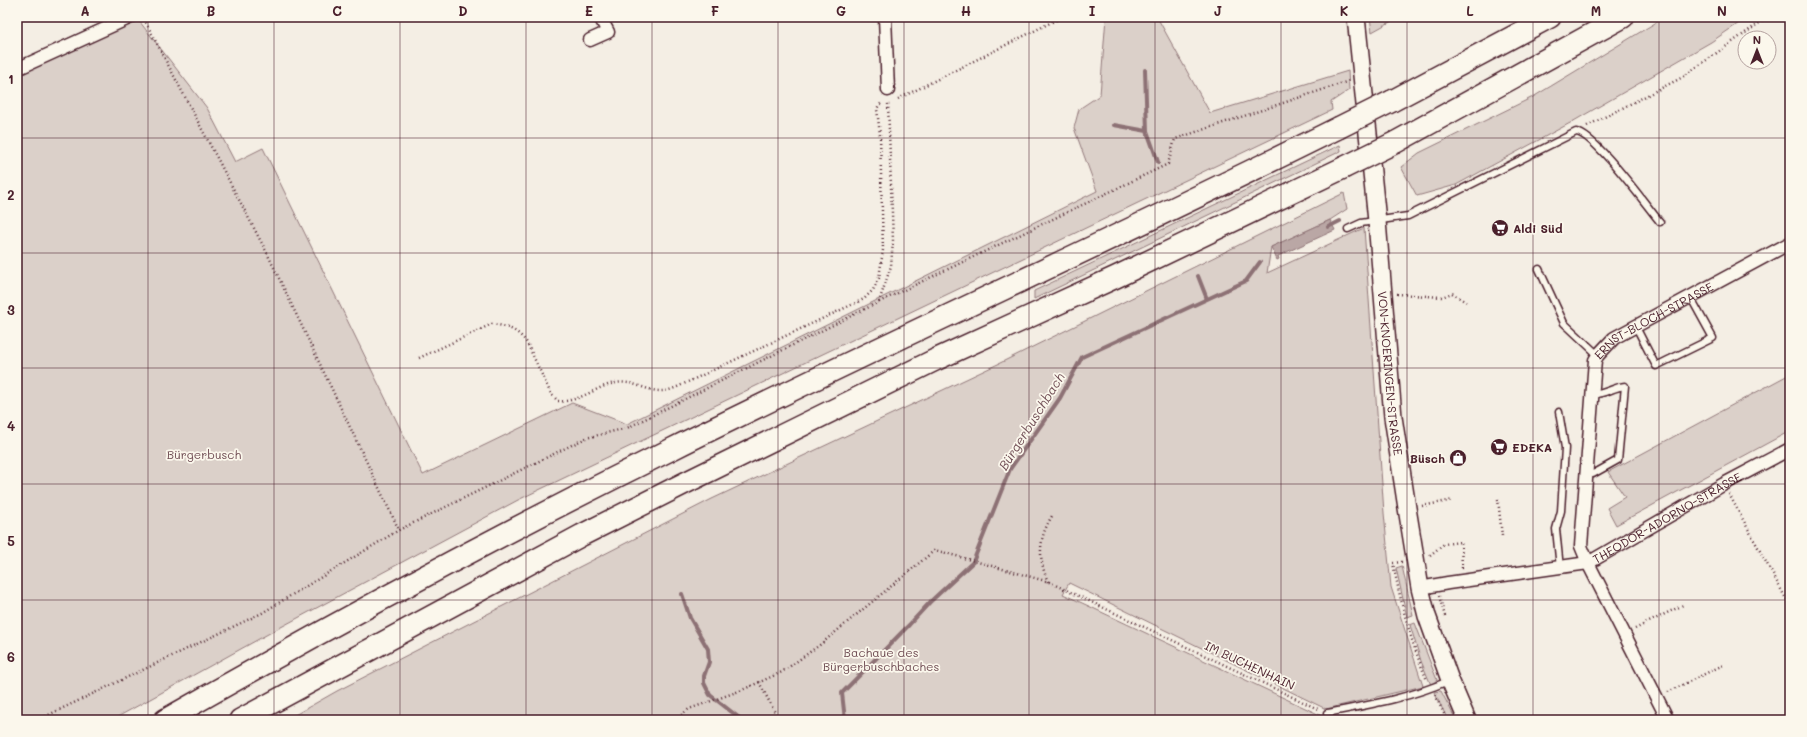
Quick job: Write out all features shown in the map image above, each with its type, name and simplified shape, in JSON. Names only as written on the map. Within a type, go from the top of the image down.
[{"type":"highway","points":[[165,720],[392,595],[670,450],[919,328],[1209,192],[1392,101],[1550,17]]},
{"type":"highway","points":[[240,720],[582,535],[936,360],[1116,277],[1396,142],[1517,77],[1623,17]]},
{"type":"main road","name":"VON-KNOERINGEN-STRASSE","points":[[1356,17],[1377,221],[1393,417],[1425,554],[1420,588],[1427,616],[1450,680],[1467,720]]},
{"type":"street","points":[[17,69],[131,17]]},
{"type":"street","points":[[590,40],[608,32],[600,17]]},
{"type":"street","points":[[885,17],[888,96]]},
{"type":"street","name":"ERNST-BLOCH-STRASSE","points":[[1668,720],[1588,563],[1581,546],[1595,360],[1614,338],[1790,243]]},
{"type":"street","name":"THEODOR-ADORNO-STRASSE","points":[[1420,588],[1588,563],[1724,484],[1790,449]]},
{"type":"lane","points":[[1348,229],[1361,223],[1408,216],[1576,132],[1585,135],[1602,151],[1660,222]]},
{"type":"lane","points":[[1539,269],[1564,323],[1598,355]]},
{"type":"lane","points":[[1636,327],[1656,366],[1713,338],[1690,298]]},
{"type":"lane","points":[[1586,473],[1593,474],[1618,460],[1625,386],[1616,387],[1600,394],[1592,394]]},
{"type":"lane","points":[[1559,412],[1565,448],[1561,511],[1556,529],[1560,568]]},
{"type":"lane","points":[[1327,713],[1385,701],[1431,688],[1450,680]]},
{"type":"path","points":[[143,17],[267,253],[400,530]]},
{"type":"path","points":[[888,96],[894,101],[1062,17]]},
{"type":"path","points":[[1576,132],[1681,78],[1768,17]]},
{"type":"path","points":[[38,720],[262,613],[400,530],[586,438],[627,428],[879,302],[1168,164],[1175,139],[1362,76]]},
{"type":"path","points":[[879,302],[891,266],[893,241],[888,96]]},
{"type":"path","points":[[419,358],[492,324],[505,326],[522,335],[528,342],[551,394],[558,400],[570,400],[617,382],[633,383],[649,388],[666,390],[690,381],[864,299],[873,290],[882,267],[884,235],[880,135],[876,109],[888,96]]},
{"type":"path","points":[[1383,294],[1442,297],[1452,293],[1466,302]]},
{"type":"path","points":[[1724,484],[1790,606]]},
{"type":"path","points":[[1498,499],[1502,536]]},
{"type":"path","points":[[1424,506],[1453,500]]},
{"type":"path","points":[[1049,582],[1042,567],[1041,545],[1046,526],[1052,516]]},
{"type":"path","points":[[1447,720],[1420,664],[1406,623],[1393,564],[1425,554],[1444,544],[1461,542],[1462,566]]},
{"type":"path","name":"IM BUCHENHAIN","points":[[759,682],[782,672],[821,644],[935,550],[1049,582],[1327,713]]},
{"type":"path","points":[[1425,554],[1437,585],[1445,618]]},
{"type":"path","points":[[1625,635],[1683,605]]},
{"type":"path","points":[[1657,698],[1723,665]]},
{"type":"path","points":[[675,720],[689,709],[742,690],[759,682],[779,720]]},
{"type":"green space","name":"Bürgerbusch","points":[[114,17],[136,17],[207,108],[235,162],[263,148],[423,475],[572,403],[627,424],[1097,191],[1074,128],[1079,109],[1100,95],[1106,17],[1157,17],[1210,113],[1348,71],[1349,90],[1331,102],[1332,110],[518,500],[268,634],[112,720],[17,720],[17,62]]},
{"type":"green space","points":[[1370,17],[1399,17],[1372,32]]},
{"type":"green space","points":[[1665,17],[1748,17],[1711,42],[1572,122],[1456,185],[1417,196],[1401,167],[1419,153],[1533,97]]},
{"type":"green space","points":[[1340,145],[1341,151],[1034,299],[1034,291]]},
{"type":"green space","name":"Bachaue des Bürgerbuschbaches","points":[[1344,193],[1347,209],[1330,220],[1271,247],[1267,273],[1364,228],[1384,513],[1391,587],[1423,686],[1326,709],[1069,583],[1063,594],[1320,715],[1321,720],[286,720],[337,691],[712,499],[998,364]]},
{"type":"green space","points":[[1790,374],[1790,431],[1616,525],[1607,508],[1625,497],[1608,472]]},
{"type":"green space","points":[[1402,566],[1413,615],[1407,617],[1396,568]]},
{"type":"green space","points":[[1415,623],[1437,680],[1431,685],[1421,661],[1410,625]]},
{"type":"green space","points":[[1441,691],[1456,720],[1448,720],[1434,692]]},
{"type":"shaded area","points":[[1330,220],[1335,230],[1278,256],[1279,259],[1277,260],[1271,247]]},
{"type":"waterway","name":"Bürgerbuschbach","points":[[1145,70],[1147,131],[1158,162]]},
{"type":"waterway","name":"Bürgerbuschbach","points":[[1114,125],[1147,131]]},
{"type":"waterway","name":"Bürgerbuschbach","points":[[1328,227],[1340,221]]},
{"type":"waterway","name":"Bürgerbuschbach","points":[[845,720],[842,693],[931,601],[973,562],[1010,469],[1060,398],[1082,357],[1246,281],[1260,262]]},
{"type":"waterway","name":"Bürgerbuschbach","points":[[1198,276],[1207,299]]},
{"type":"waterway","points":[[682,594],[690,618],[708,649],[709,662],[704,676],[704,683],[710,695],[742,720]]},
{"type":"place","name":"Aldi Süd","points":[[1500,228]]},
{"type":"place","name":"EDEKA","points":[[1499,447]]},
{"type":"place","name":"Büsch","points":[[1458,458]]}]
